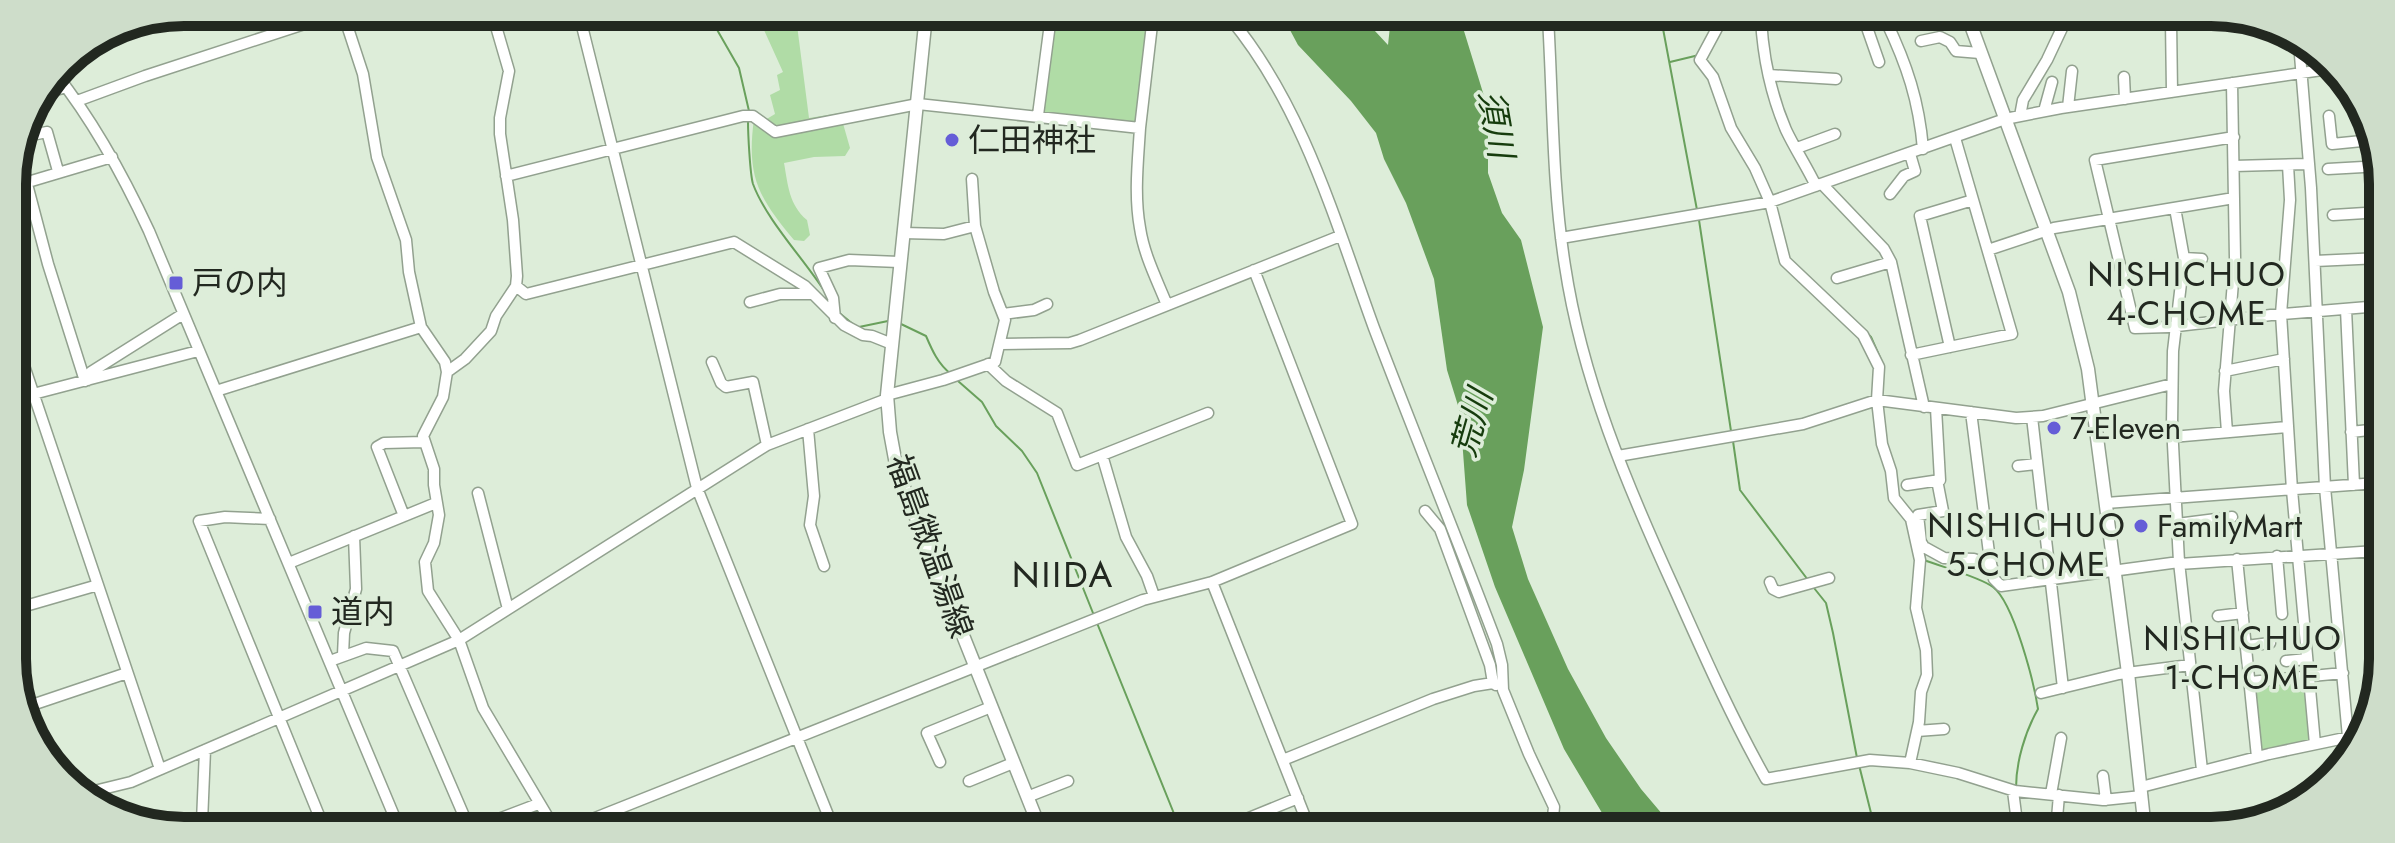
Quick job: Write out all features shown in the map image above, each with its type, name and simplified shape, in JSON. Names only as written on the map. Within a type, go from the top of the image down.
[{"type":"main road","name":"福島微温湯線","points":[[925,26],[887,397],[897,470],[1035,817]]},
{"type":"main road","points":[[1971,26],[2069,292],[2094,404],[2144,817]]},
{"type":"street","points":[[77,101],[300,26]]},
{"type":"street","points":[[345,26],[363,74],[377,157],[406,240],[409,272],[421,327],[445,362],[447,372],[443,397],[423,436],[434,469],[438,523],[434,543],[425,562],[426,580],[435,603],[459,640],[483,708],[547,817]]},
{"type":"street","points":[[447,372],[465,359],[491,331],[496,316],[516,286],[500,134],[509,71],[496,26]]},
{"type":"street","points":[[582,26],[697,488],[829,817]]},
{"type":"street","points":[[1038,115],[1050,26]]},
{"type":"street","points":[[1152,26],[1140,128],[1137,189],[1140,231],[1167,305]]},
{"type":"street","points":[[1237,26],[1288,107],[1308,150],[1497,644],[1503,690],[1554,807],[1553,817]]},
{"type":"street","points":[[1548,26],[1561,238],[1586,366],[1634,499],[1732,719],[1766,779],[1863,760],[1910,763],[1958,773],[2015,791],[2106,800],[2142,792],[2202,770],[2348,737]]},
{"type":"street","points":[[1718,26],[1702,57],[1713,77],[1731,128],[1773,201],[1785,261],[1867,339],[1879,367],[1877,400],[1882,444],[1891,471],[1894,498],[1911,519],[1920,560],[1916,608],[1926,650],[1927,675],[1921,692],[1910,763]]},
{"type":"street","points":[[1762,26],[1769,75],[1783,120],[1797,148],[1819,185],[1884,249],[1891,262],[1924,407]]},
{"type":"street","points":[[1866,26],[1879,62]]},
{"type":"street","points":[[1888,26],[1906,62],[1920,113],[1923,149]]},
{"type":"street","points":[[2020,116],[2023,100],[2063,26]]},
{"type":"street","points":[[2171,26],[2172,92]]},
{"type":"street","points":[[1921,41],[1940,37],[1950,42],[1956,51],[1980,53]]},
{"type":"street","points":[[2299,53],[2315,261],[2325,487],[2343,673],[2352,730]]},
{"type":"street","points":[[1561,238],[1773,201],[2005,119],[2320,70]]},
{"type":"street","points":[[2068,107],[2072,71]]},
{"type":"street","points":[[1769,75],[1836,79]]},
{"type":"street","points":[[2124,77],[2125,99]]},
{"type":"street","points":[[2044,111],[2052,82]]},
{"type":"street","points":[[63,83],[112,157],[149,231],[394,817]]},
{"type":"street","points":[[2227,432],[2225,371],[2235,258],[2232,83]]},
{"type":"street","points":[[58,89],[66,87]]},
{"type":"street","points":[[506,176],[743,116],[753,116],[775,132],[918,104],[1140,128]]},
{"type":"street","points":[[2329,116],[2332,144],[2363,141]]},
{"type":"street","points":[[36,130],[37,134],[47,132],[58,171]]},
{"type":"street","points":[[1797,148],[1835,134]]},
{"type":"street","points":[[2234,137],[2095,160],[2135,328],[2369,307]]},
{"type":"street","points":[[1911,355],[2012,334],[1955,138]]},
{"type":"street","points":[[1890,194],[1904,176],[1915,171],[1910,154]]},
{"type":"street","points":[[28,182],[112,157]]},
{"type":"street","points":[[2234,166],[2308,164]]},
{"type":"street","points":[[2288,165],[2290,200],[2281,314],[2287,427],[2315,744]]},
{"type":"street","points":[[2328,169],[2368,167]]},
{"type":"street","points":[[26,176],[48,264],[86,380]]},
{"type":"street","points":[[97,791],[121,785],[160,769],[459,640],[767,445],[887,397],[995,362],[1005,320],[975,226],[972,179]]},
{"type":"street","points":[[1988,250],[2046,230],[2234,198]]},
{"type":"street","points":[[1950,347],[1920,216],[1973,200]]},
{"type":"street","points":[[2175,208],[2184,258],[2172,384],[2175,500],[2202,770]]},
{"type":"street","points":[[2333,215],[2369,213]]},
{"type":"street","points":[[903,233],[944,234],[975,226]]},
{"type":"street","points":[[1001,344],[1070,343],[1340,236]]},
{"type":"street","points":[[516,286],[526,294],[734,242],[781,269],[813,294],[835,318],[863,335],[892,337]]},
{"type":"street","points":[[2184,258],[2202,259]]},
{"type":"street","points":[[2315,261],[2369,259]]},
{"type":"street","points":[[835,318],[833,298],[819,268],[849,260],[899,262]]},
{"type":"street","points":[[1837,278],[1891,262]]},
{"type":"street","points":[[597,817],[1154,596],[1212,582],[1352,524],[1254,270]]},
{"type":"street","points":[[750,302],[780,294],[813,294]]},
{"type":"street","points":[[1003,314],[1034,310],[1047,304]]},
{"type":"street","points":[[2346,309],[2354,485]]},
{"type":"street","points":[[86,380],[91,372],[183,314]]},
{"type":"street","points":[[216,391],[421,327]]},
{"type":"street","points":[[26,397],[198,351]]},
{"type":"street","points":[[2225,371],[2284,359]]},
{"type":"street","points":[[712,362],[721,383],[726,387],[753,382],[767,445]]},
{"type":"street","points":[[988,364],[1006,381],[1057,413],[1077,465],[1208,413]]},
{"type":"street","points":[[26,371],[160,769]]},
{"type":"street","points":[[1618,456],[1803,424],[1877,400],[2016,418],[2094,404],[2172,384]]},
{"type":"street","points":[[1907,485],[1940,480],[1936,408]]},
{"type":"street","points":[[1971,412],[1994,579],[2001,586],[2114,569],[2369,550]]},
{"type":"street","points":[[2032,417],[2063,688]]},
{"type":"street","points":[[2172,437],[2287,427]]},
{"type":"street","points":[[808,429],[814,496],[810,525],[824,566]]},
{"type":"street","points":[[2351,432],[2369,430]]},
{"type":"street","points":[[404,516],[377,447],[384,443],[423,442]]},
{"type":"street","points":[[1102,455],[1126,537],[1154,596]]},
{"type":"street","points":[[2018,466],[2037,464]]},
{"type":"street","points":[[1937,480],[1943,511],[1918,515],[1924,547],[1944,558],[1974,559],[1992,567]]},
{"type":"street","points":[[2106,503],[2369,484]]},
{"type":"street","points":[[478,493],[508,609]]},
{"type":"street","points":[[289,563],[436,503]]},
{"type":"street","points":[[1425,511],[1440,529],[1490,665],[1493,683]]},
{"type":"street","points":[[270,519],[225,517],[199,521],[320,817]]},
{"type":"street","points":[[2177,524],[2232,517]]},
{"type":"street","points":[[343,655],[344,633],[356,589],[354,536]]},
{"type":"street","points":[[2277,556],[2282,614]]},
{"type":"street","points":[[2237,559],[2257,757]]},
{"type":"street","points":[[1770,582],[1773,589],[1779,592],[1829,578]]},
{"type":"street","points":[[1212,582],[1305,817]]},
{"type":"street","points":[[26,606],[98,585]]},
{"type":"street","points":[[2218,616],[2243,613]]},
{"type":"street","points":[[2246,646],[2270,643]]},
{"type":"street","points":[[330,661],[375,647],[393,651],[464,817]]},
{"type":"street","points":[[2286,661],[2307,659]]},
{"type":"street","points":[[2041,693],[2128,673],[2190,665]]},
{"type":"street","points":[[33,705],[127,673]]},
{"type":"street","points":[[2250,682],[2343,673]]},
{"type":"street","points":[[1283,760],[1433,699],[1493,683],[1503,690]]},
{"type":"street","points":[[940,762],[927,733],[991,707]]},
{"type":"street","points":[[1917,731],[1944,729]]},
{"type":"street","points":[[2056,817],[2061,738]]},
{"type":"street","points":[[202,817],[205,750]]},
{"type":"street","points":[[969,781],[1013,763]]},
{"type":"street","points":[[2103,776],[2106,800]]},
{"type":"street","points":[[1027,797],[1068,781]]},
{"type":"street","points":[[2015,791],[2017,817]]},
{"type":"street","points":[[1251,817],[1298,798]]},
{"type":"street","points":[[504,817],[538,804]]},
{"type":"shaded area","points":[[797,26],[809,118],[840,113],[850,148],[845,156],[814,157],[784,163],[793,201],[807,220],[810,235],[804,241],[794,240],[772,212],[754,172],[754,119],[765,120],[775,114],[770,95],[780,90],[777,75],[783,72],[764,30]]},
{"type":"shaded area","points":[[1052,26],[1149,26],[1138,126],[1041,114]]},
{"type":"shaded area","points":[[2307,680],[2312,741],[2261,750],[2255,685]]},
{"type":"water","name":"荒川","points":[[1288,26],[1370,26],[1388,45],[1390,26],[1462,26],[1488,109],[1488,173],[1502,213],[1521,240],[1543,327],[1524,470],[1512,527],[1528,579],[1568,669],[1606,738],[1665,817],[1604,817],[1564,749],[1495,587],[1467,505],[1460,412],[1447,370],[1434,279],[1406,203],[1384,159],[1376,133],[1351,101],[1298,45]]},
{"type":"waterway","points":[[715,26],[739,68],[749,111]]},
{"type":"waterway","points":[[1662,26],[1697,210]]},
{"type":"waterway","points":[[1670,62],[1699,55]]},
{"type":"waterway","points":[[748,122],[753,184],[775,224],[823,289]]},
{"type":"waterway","points":[[1699,220],[1731,431]]},
{"type":"waterway","points":[[837,311],[854,325]]},
{"type":"waterway","points":[[859,327],[888,321]]},
{"type":"waterway","points":[[901,324],[926,336],[933,352],[951,374]]},
{"type":"waterway","points":[[1867,333],[1882,362]]},
{"type":"waterway","points":[[958,381],[982,402],[996,426],[1022,451],[1037,473],[1093,613]]},
{"type":"waterway","points":[[1733,441],[1740,490],[1808,580]]},
{"type":"waterway","points":[[1924,560],[1993,587],[2001,596],[2015,626],[2028,663],[2038,709],[2022,747],[2016,788]]},
{"type":"waterway","points":[[1814,588],[1826,603],[1857,758]]},
{"type":"waterway","points":[[1097,623],[1175,817]]},
{"type":"waterway","points":[[1859,765],[1872,817]]},
{"type":"waterway","points":[[2020,810],[2021,817]]},
{"type":"place","name":"仁田神社","points":[[952,140]]},
{"type":"place","name":"戸の内","points":[[176,283]]},
{"type":"place","name":"7-Eleven","points":[[2054,428]]},
{"type":"place","name":"FamilyMart","points":[[2141,526]]},
{"type":"place","name":"道内","points":[[315,612]]},
{"type":"district","name":"NISHICHUO 4-CHOME","points":[[2187,294]]},
{"type":"district","name":"NISHICHUO 5-CHOME","points":[[2027,544]]},
{"type":"district","name":"NIIDA","points":[[1063,574]]},
{"type":"district","name":"NISHICHUO 1-CHOME","points":[[2243,658]]},
{"type":"water label","name":"須川","points":[[1496,124]]}]
